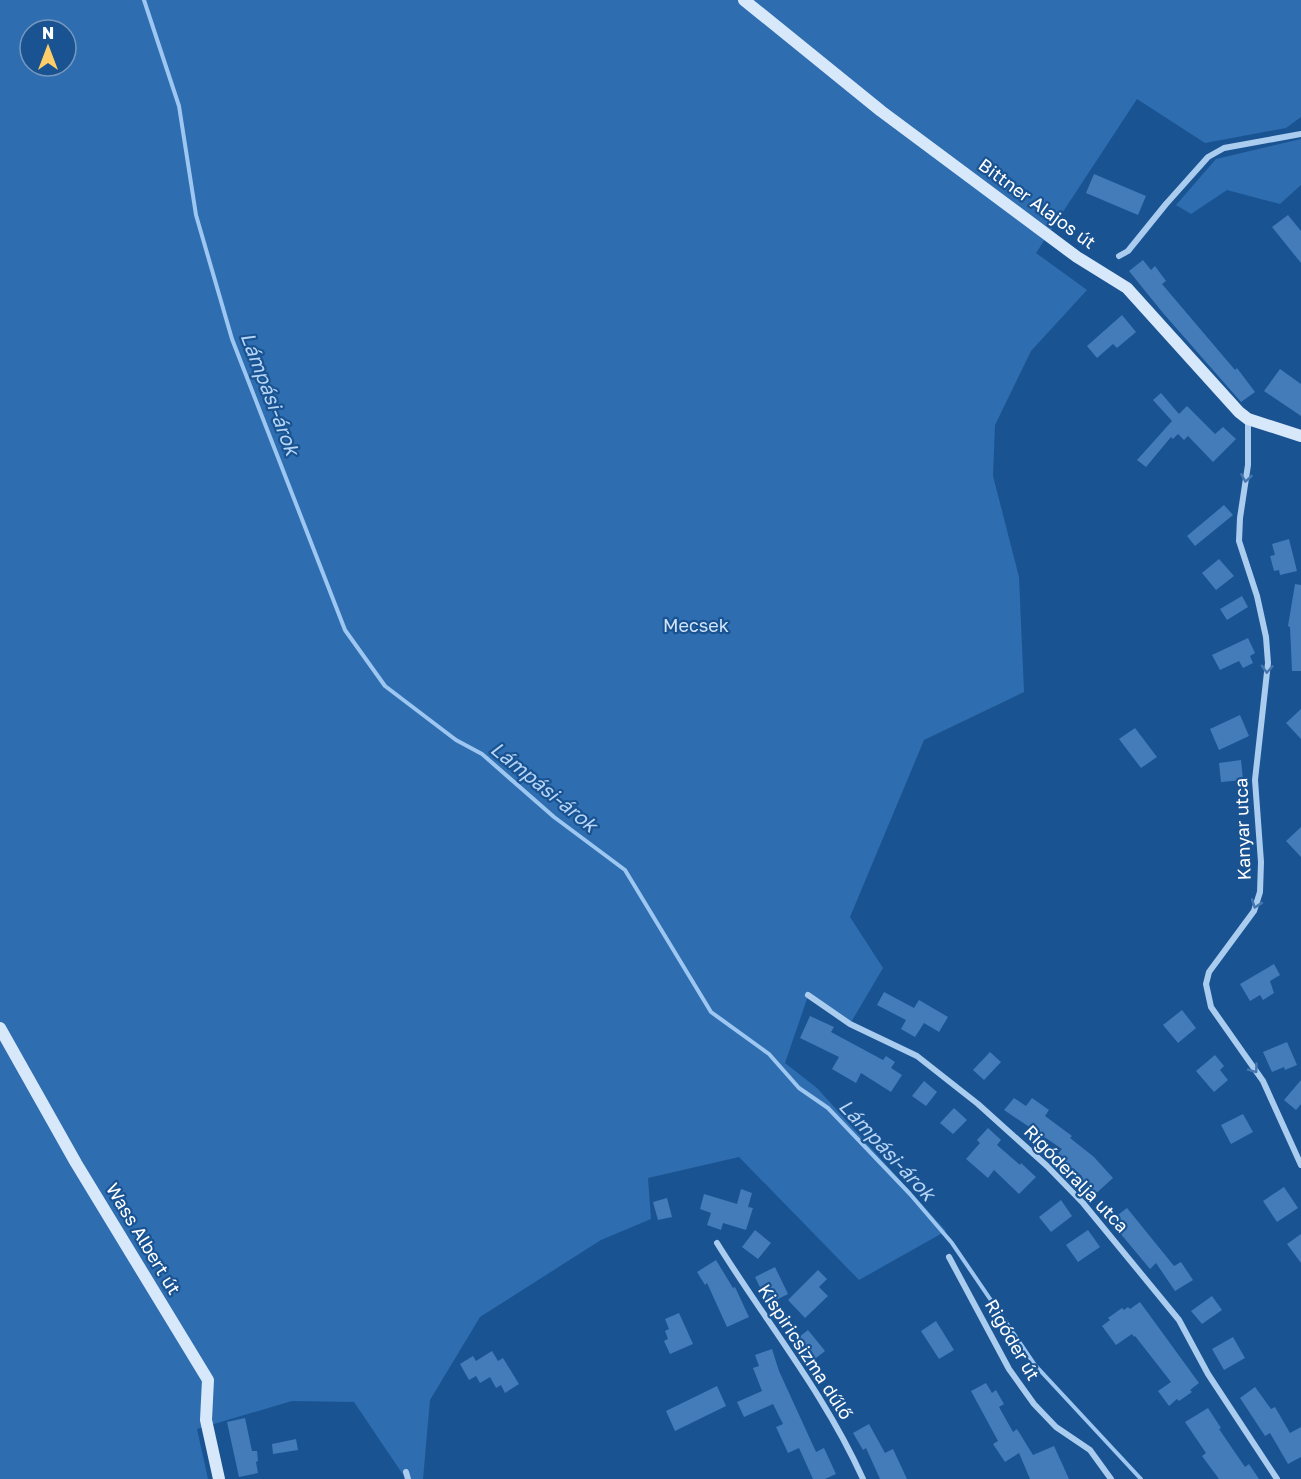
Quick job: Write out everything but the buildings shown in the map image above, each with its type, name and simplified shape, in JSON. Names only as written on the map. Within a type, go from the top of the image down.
[{"type":"street","name":"Bittner Alajos út","points":[[744,0],[881,111],[1077,257],[1127,288],[1239,412],[1248,419],[1301,436]]},
{"type":"street","points":[[1119,256],[1128,251],[1166,204],[1209,157],[1224,148],[1301,134]]},
{"type":"street","name":"Kanyar utca","points":[[1248,419],[1248,465],[1239,541],[1257,596],[1266,637],[1268,663],[1255,780],[1261,852],[1260,892],[1254,911],[1209,972],[1206,984],[1211,1007],[1263,1081],[1301,1165]]},
{"type":"street","name":"Rigóderalja utca","points":[[808,995],[850,1024],[917,1056],[978,1104],[1047,1166],[1083,1203],[1179,1320],[1208,1374],[1277,1479]]},
{"type":"street","name":"Wass Albert út","points":[[0,1028],[76,1163],[208,1380],[206,1420],[219,1479]]},
{"type":"street","name":"Kispiricsizma dűlő","points":[[717,1243],[751,1297],[817,1391],[864,1479]]},
{"type":"street","name":"Rigóder út","points":[[949,1257],[1009,1369],[1034,1404],[1056,1427],[1090,1450],[1112,1479]]},
{"type":"street","points":[[405,1472],[408,1479]]},
{"type":"green space","name":"Mecsek","points":[[0,0],[1301,0],[1301,117],[1286,128],[1205,143],[1137,99],[1036,253],[1087,290],[1031,351],[995,425],[993,476],[1019,577],[1024,692],[924,740],[850,917],[883,968],[850,1024],[808,996],[785,1063],[817,1088],[946,1231],[859,1280],[739,1157],[648,1178],[651,1219],[601,1240],[480,1317],[430,1400],[423,1479],[406,1479],[354,1402],[292,1401],[197,1429],[208,1479],[0,1479]]},
{"type":"green space","points":[[1301,139],[1301,185],[1280,204],[1227,190],[1191,214],[1176,205],[1216,159]]},
{"type":"waterway","name":"Lámpási-árok","points":[[144,0],[179,106],[196,215],[232,339],[345,630],[385,686],[456,740],[482,754],[554,817],[625,870],[711,1012],[769,1054],[799,1088],[828,1108],[910,1194],[952,1243],[1035,1365],[1141,1479]]}]
